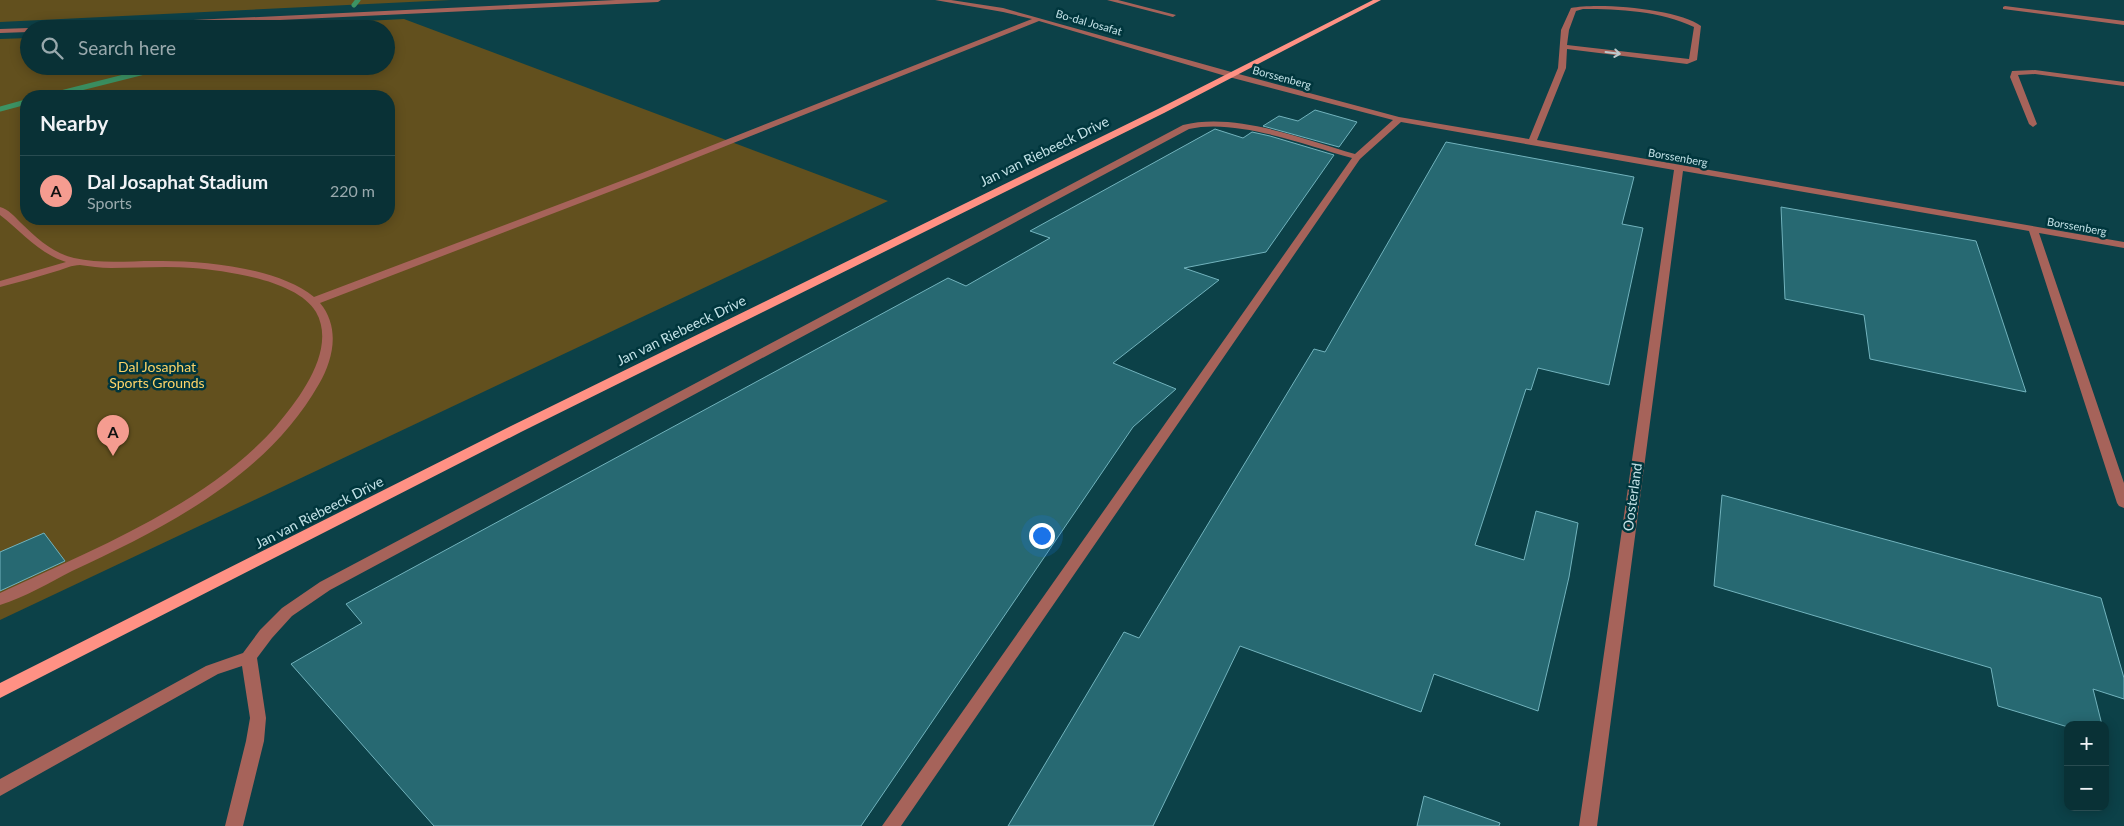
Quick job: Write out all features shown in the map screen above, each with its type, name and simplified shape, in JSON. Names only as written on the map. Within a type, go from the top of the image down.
[{"type":"main road","name":"Jan van Riebeeck Drive","points":[[0,691],[507,434],[1232,75],[1378,0]]},
{"type":"street","points":[[236,20],[658,0]]},
{"type":"street","name":"Bo-dal Josafat","points":[[938,0],[1003,10],[1039,19],[1232,75]]},
{"type":"street","points":[[1110,0],[1173,15]]},
{"type":"street","points":[[1532,143],[1562,68],[1564,47],[1567,25],[1573,9],[1586,6],[1642,12],[1694,23],[1698,26],[1693,60],[1666,60],[1564,47]]},
{"type":"street","points":[[2005,8],[2124,23]]},
{"type":"street","points":[[314,301],[653,172],[1039,19]]},
{"type":"street","points":[[0,31],[20,30]]},
{"type":"street","points":[[2033,124],[2014,77],[2015,73],[2035,72],[2124,84]]},
{"type":"street","name":"Borssenberg","points":[[1232,75],[1399,119],[2124,245]]},
{"type":"street","points":[[891,826],[1357,157],[1399,119]]},
{"type":"street","points":[[0,788],[212,670],[249,656],[266,634],[287,612],[325,586],[1186,127],[1212,122],[1241,126],[1357,157]]},
{"type":"street","name":"Oosterland","points":[[1588,826],[1650,370],[1680,169]]},
{"type":"street","points":[[0,210],[36,242],[57,256],[78,262],[167,264],[225,269],[275,281],[314,301],[326,319],[329,329],[327,349],[321,370],[301,403],[281,427],[251,457],[220,482],[165,518],[0,600]]},
{"type":"street","points":[[2033,229],[2124,503]]},
{"type":"street","points":[[0,284],[78,262]]},
{"type":"street","points":[[234,826],[256,741],[258,718],[249,656]]},
{"type":"green space","points":[[0,0],[451,0],[20,20],[0,22]]},
{"type":"green space","name":"Dal Josaphat Sports Grounds","points":[[404,19],[888,201],[0,620],[0,39],[20,38],[20,75],[395,75],[395,20],[384,20]]},
{"type":"building","points":[[1315,110],[1357,122],[1339,147],[1263,126],[1279,116],[1298,121]]},
{"type":"building","points":[[1215,129],[1243,138],[1252,132],[1334,155],[1266,252],[1184,268],[1219,280],[1113,363],[1176,389],[1133,427],[861,826],[434,826],[291,664],[362,623],[346,604],[948,278],[966,286],[1050,238],[1030,231]]},
{"type":"building","points":[[1446,142],[1634,177],[1622,224],[1643,228],[1609,385],[1538,368],[1531,390],[1526,389],[1475,545],[1524,560],[1536,511],[1578,523],[1569,577],[1538,711],[1434,674],[1421,712],[1240,646],[1153,826],[1008,826],[1124,632],[1139,638],[1314,349],[1325,352]]},
{"type":"building","points":[[1781,207],[1976,241],[2026,392],[1870,359],[1864,315],[1785,299]]},
{"type":"building","points":[[1722,495],[2101,598],[2124,678],[2124,699],[2093,689],[2101,721],[2064,721],[2064,726],[1998,706],[1991,668],[1714,586]]},
{"type":"building","points":[[44,533],[65,561],[0,591],[0,552]]},
{"type":"building","points":[[1424,796],[1500,823],[1499,826],[1417,826]]},
{"type":"waterway","points":[[354,5],[358,0]]},
{"type":"waterway","points":[[73,90],[132,75]]},
{"type":"waterway","points":[[0,109],[20,104]]},
{"type":"place","name":"Dal Josaphat Stadium","points":[[113,456]]}]
